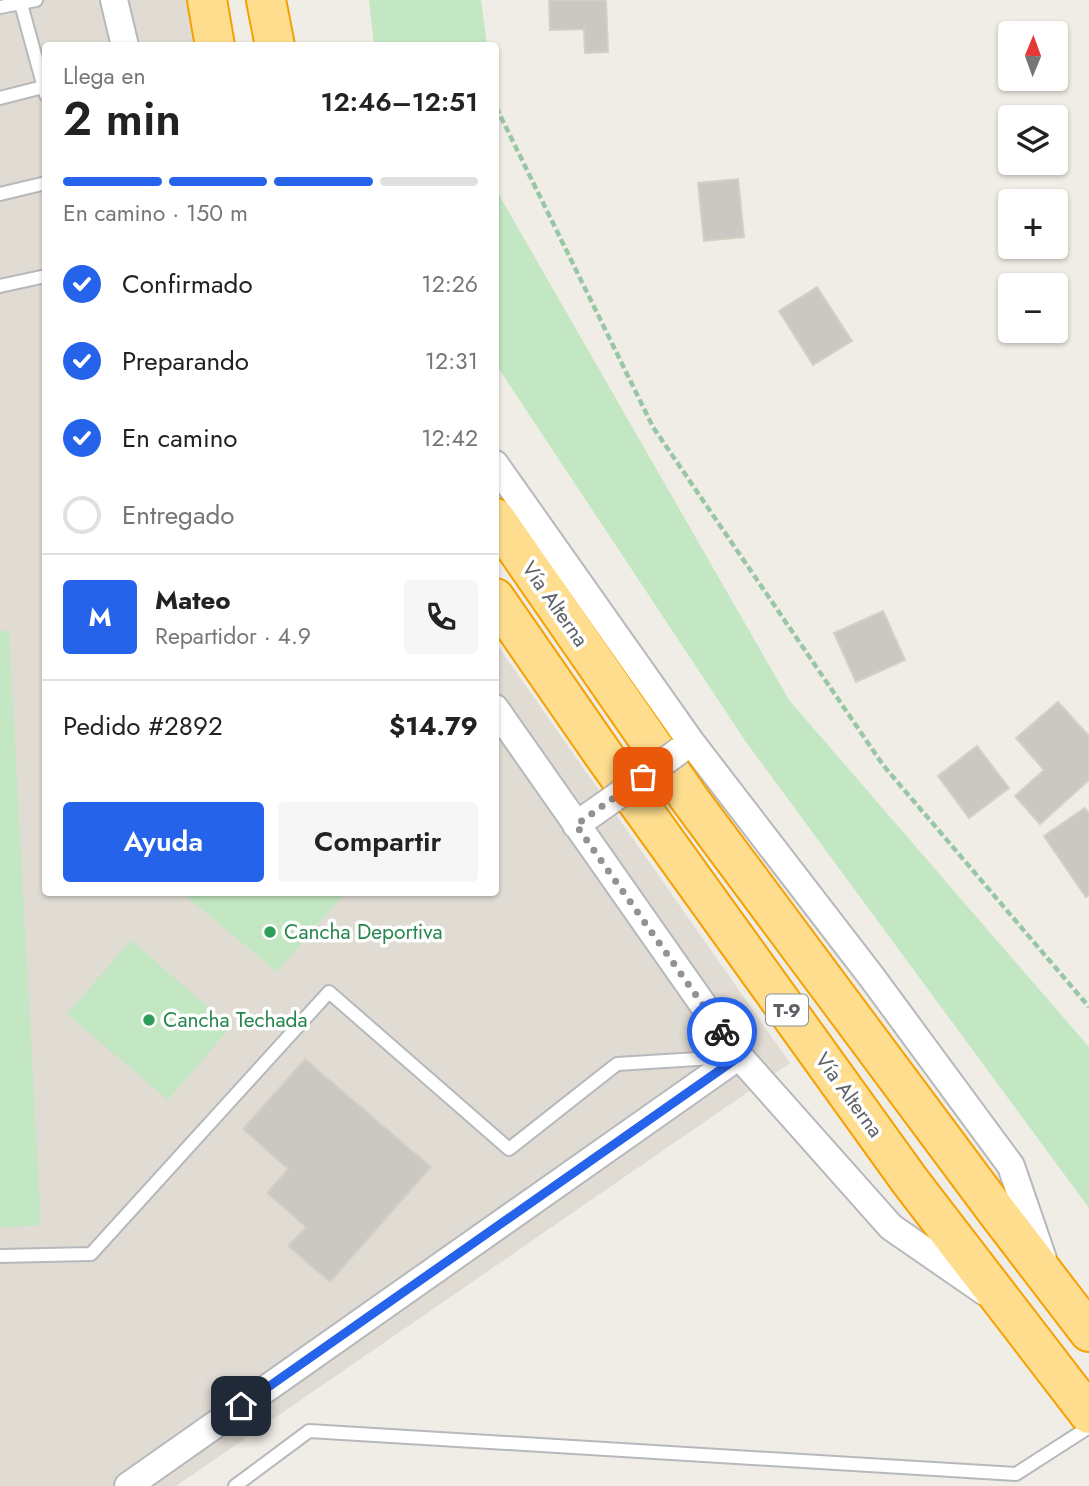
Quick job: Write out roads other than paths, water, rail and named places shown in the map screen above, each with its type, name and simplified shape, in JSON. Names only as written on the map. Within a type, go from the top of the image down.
[{"type":"highway","points":[[207,0],[214,42]]},
{"type":"highway","points":[[266,0],[274,42]]},
{"type":"highway","name":"Vía Alterna","points":[[499,524],[691,801],[1089,1332]]},
{"type":"highway","name":"Vía Alterna","points":[[499,604],[605,757],[910,1181],[1089,1414]]},
{"type":"street","points":[[114,0],[124,42]]},
{"type":"street","points":[[499,470],[685,747],[871,975],[1011,1167],[1052,1283]]},
{"type":"street","points":[[499,714],[740,1056],[891,1227],[1008,1309]]},
{"type":"street","points":[[576,825],[685,747]]},
{"type":"street","points":[[128,1486],[740,1056]]},
{"type":"lane","points":[[0,8],[36,0]]},
{"type":"lane","points":[[21,4],[42,83]]},
{"type":"lane","points":[[0,98],[42,91]]},
{"type":"lane","points":[[0,194],[42,184]]},
{"type":"lane","points":[[0,286],[42,277]]},
{"type":"lane","points":[[0,1256],[91,1254],[329,992],[509,1149],[617,1064],[740,1056]]},
{"type":"lane","points":[[235,1486],[309,1430],[1018,1480],[1089,1427]]},
{"type":"place","name":"Cancha Deportiva","points":[[270,932]]},
{"type":"place","name":"Cancha Techada","points":[[149,1020]]}]
